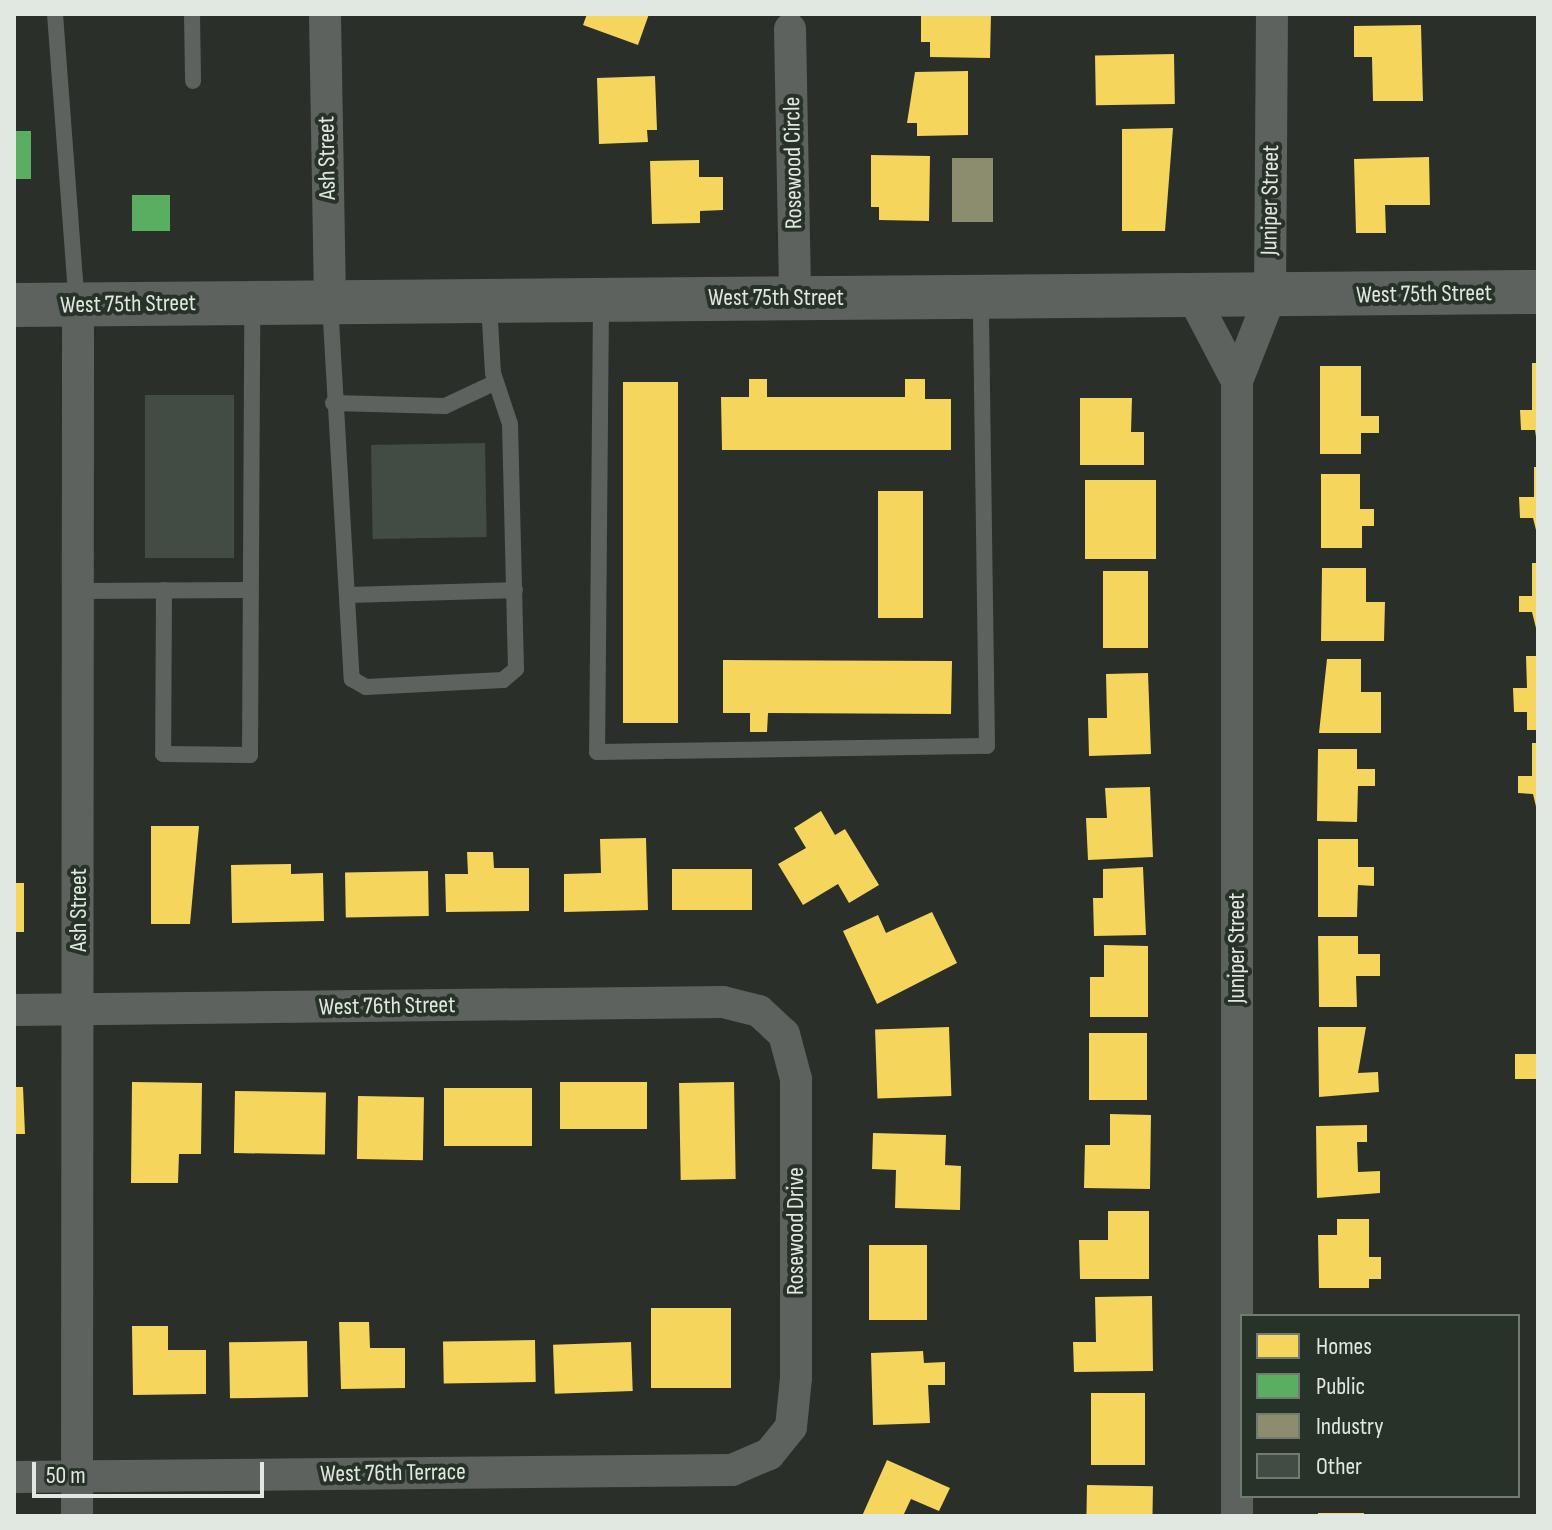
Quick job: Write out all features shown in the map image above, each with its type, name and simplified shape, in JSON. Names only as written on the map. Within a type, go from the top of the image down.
[{"type":"main road","name":"West 75th Street","points":[[14,305],[795,297],[1270,297],[1538,292]]},
{"type":"street","name":"Ash Street","points":[[325,14],[330,301]]},
{"type":"street","name":"Juniper Street","points":[[1237,1516],[1237,381],[1270,297],[1272,14]]},
{"type":"street","name":"Rosewood Circle","points":[[790,29],[795,297]]},
{"type":"street","name":"Juniper Street","points":[[1193,297],[1237,381]]},
{"type":"street","name":"Ash Street","points":[[77,1516],[78,304]]},
{"type":"street","name":"West 76th Street","points":[[14,1010],[723,1002],[759,1011]]},
{"type":"street","name":"Rosewood Drive","points":[[759,1011],[784,1034],[796,1079],[796,1378],[791,1427],[769,1454]]},
{"type":"street","name":"West 76th Terrace","points":[[14,1477],[732,1470],[769,1454]]},
{"type":"lane","points":[[55,14],[78,304]]},
{"type":"lane","points":[[192,14],[193,81]]},
{"type":"lane","points":[[601,299],[597,752],[987,746],[981,299]]},
{"type":"lane","points":[[330,301],[333,403],[349,595],[352,679],[366,687],[503,680],[516,669],[510,424],[496,382],[489,300]]},
{"type":"lane","points":[[164,590],[163,754],[250,755],[252,302]]},
{"type":"lane","points":[[333,403],[445,406],[496,382]]},
{"type":"lane","points":[[78,591],[250,590]]},
{"type":"lane","points":[[349,595],[515,590]]},
{"type":"building: Homes","points":[[587,14],[649,14],[638,45],[583,25]]},
{"type":"building: Homes","points":[[921,14],[991,15],[990,58],[930,57],[930,42],[921,42]]},
{"type":"building: Homes","points":[[1421,25],[1423,101],[1373,101],[1372,57],[1354,57],[1354,26]]},
{"type":"building: Homes","points":[[1174,54],[1175,104],[1096,105],[1095,55]]},
{"type":"building: Homes","points":[[968,71],[968,135],[917,136],[917,123],[907,123],[915,72]]},
{"type":"building: Homes","points":[[655,76],[657,130],[647,130],[648,142],[599,144],[597,78]]},
{"type":"building: Homes","points":[[1173,128],[1165,231],[1122,231],[1122,129]]},
{"type":"building: Homes","points":[[871,155],[930,156],[929,221],[879,220],[879,207],[871,207]]},
{"type":"building: Homes","points":[[1429,157],[1430,205],[1385,205],[1386,233],[1356,233],[1354,159]]},
{"type":"building: Homes","points":[[699,160],[699,177],[723,177],[723,210],[700,211],[700,223],[652,224],[650,161]]},
{"type":"building: Homes","points":[[1532,363],[1538,363],[1538,451],[1535,430],[1521,430],[1520,410],[1532,410]]},
{"type":"building: Homes","points":[[1320,366],[1361,366],[1361,416],[1379,416],[1379,433],[1361,433],[1361,454],[1320,454]]},
{"type":"building: Homes","points":[[749,379],[767,379],[767,397],[905,397],[905,379],[925,379],[925,399],[951,399],[951,450],[722,450],[721,397],[749,397]]},
{"type":"building: Homes","points":[[623,382],[678,382],[678,723],[623,723]]},
{"type":"building: Homes","points":[[1080,398],[1132,398],[1131,432],[1144,432],[1144,465],[1080,465]]},
{"type":"building: Homes","points":[[1534,467],[1538,467],[1538,538],[1533,518],[1520,518],[1519,497],[1534,497]]},
{"type":"building: Homes","points":[[1321,474],[1360,474],[1360,509],[1374,509],[1374,526],[1362,526],[1362,548],[1321,548]]},
{"type":"building: Homes","points":[[1085,480],[1156,480],[1156,559],[1085,559]]},
{"type":"building: Homes","points":[[878,491],[923,491],[923,618],[878,618]]},
{"type":"building: Homes","points":[[1532,563],[1538,563],[1538,636],[1532,612],[1519,612],[1519,596],[1532,596]]},
{"type":"building: Homes","points":[[1322,568],[1366,568],[1366,602],[1385,602],[1384,641],[1321,641]]},
{"type":"building: Homes","points":[[1103,571],[1148,571],[1148,648],[1103,648]]},
{"type":"building: Homes","points":[[1526,656],[1538,656],[1538,730],[1527,730],[1527,712],[1514,712],[1513,688],[1527,688]]},
{"type":"building: Homes","points":[[1327,659],[1361,659],[1361,692],[1381,692],[1381,733],[1319,733]]},
{"type":"building: Homes","points":[[723,660],[952,661],[951,714],[768,713],[767,732],[750,732],[750,713],[723,713]]},
{"type":"building: Homes","points":[[1148,673],[1151,754],[1089,756],[1088,718],[1107,718],[1106,674]]},
{"type":"building: Homes","points":[[1532,743],[1538,743],[1538,815],[1533,794],[1518,793],[1518,776],[1532,776]]},
{"type":"building: Homes","points":[[1318,749],[1357,749],[1357,769],[1375,769],[1375,786],[1358,786],[1357,822],[1317,821]]},
{"type":"building: Homes","points":[[1150,787],[1153,857],[1088,860],[1086,818],[1107,818],[1105,788]]},
{"type":"building: Homes","points":[[821,811],[835,835],[845,829],[879,885],[849,903],[838,884],[803,905],[778,864],[806,848],[794,828]]},
{"type":"building: Homes","points":[[151,826],[199,826],[190,924],[151,924]]},
{"type":"building: Homes","points":[[646,838],[648,910],[564,912],[564,874],[601,873],[600,839]]},
{"type":"building: Homes","points":[[1318,839],[1358,839],[1358,867],[1374,867],[1374,886],[1358,885],[1357,917],[1318,917]]},
{"type":"building: Homes","points":[[467,852],[493,852],[494,868],[529,868],[529,911],[446,912],[445,874],[468,874]]},
{"type":"building: Homes","points":[[291,864],[291,874],[323,873],[324,921],[232,923],[231,865]]},
{"type":"building: Homes","points":[[1143,867],[1146,935],[1094,936],[1093,898],[1103,898],[1103,869]]},
{"type":"building: Homes","points":[[672,869],[752,869],[752,910],[672,910]]},
{"type":"building: Homes","points":[[428,871],[429,916],[346,917],[345,872]]},
{"type":"building: Homes","points":[[14,883],[24,883],[24,932],[14,932]]},
{"type":"building: Homes","points":[[932,912],[957,963],[877,1004],[843,931],[878,915],[886,933]]},
{"type":"building: Homes","points":[[1318,936],[1358,936],[1358,954],[1380,954],[1380,976],[1356,976],[1357,1007],[1319,1007]]},
{"type":"building: Homes","points":[[1104,945],[1148,946],[1148,1017],[1090,1017],[1090,977],[1104,977]]},
{"type":"building: Homes","points":[[949,1027],[951,1096],[877,1099],[875,1030]]},
{"type":"building: Homes","points":[[1318,1027],[1366,1027],[1358,1073],[1378,1072],[1379,1092],[1319,1097]]},
{"type":"building: Homes","points":[[1089,1033],[1147,1033],[1147,1100],[1089,1100]]},
{"type":"building: Homes","points":[[1515,1054],[1538,1054],[1538,1079],[1515,1079]]},
{"type":"building: Homes","points":[[132,1082],[202,1083],[201,1154],[179,1154],[178,1183],[131,1183]]},
{"type":"building: Homes","points":[[560,1082],[647,1082],[647,1129],[560,1129]]},
{"type":"building: Homes","points":[[734,1082],[736,1179],[681,1180],[679,1083]]},
{"type":"building: Homes","points":[[14,1087],[23,1087],[25,1134],[14,1134]]},
{"type":"building: Homes","points":[[444,1088],[532,1088],[532,1146],[444,1146]]},
{"type":"building: Homes","points":[[235,1091],[326,1093],[325,1155],[234,1153]]},
{"type":"building: Homes","points":[[358,1096],[424,1097],[423,1160],[357,1159]]},
{"type":"building: Homes","points":[[1110,1114],[1151,1115],[1150,1189],[1084,1188],[1085,1145],[1110,1145]]},
{"type":"building: Homes","points":[[1367,1125],[1367,1142],[1357,1142],[1358,1172],[1380,1171],[1380,1193],[1317,1198],[1316,1126]]},
{"type":"building: Homes","points":[[873,1133],[946,1135],[945,1165],[961,1166],[960,1210],[895,1208],[896,1170],[872,1169]]},
{"type":"building: Homes","points":[[1108,1211],[1149,1211],[1149,1279],[1080,1279],[1079,1240],[1108,1240]]},
{"type":"building: Homes","points":[[1337,1219],[1369,1219],[1369,1257],[1381,1257],[1381,1279],[1369,1279],[1369,1288],[1319,1288],[1318,1235],[1337,1235]]},
{"type":"building: Homes","points":[[869,1245],[927,1245],[927,1320],[869,1320]]},
{"type":"building: Homes","points":[[1152,1296],[1153,1371],[1074,1372],[1073,1342],[1096,1342],[1095,1297]]},
{"type":"building: Homes","points":[[651,1308],[731,1308],[731,1388],[651,1388]]},
{"type":"building: Homes","points":[[339,1322],[369,1322],[370,1348],[405,1348],[405,1388],[341,1389]]},
{"type":"building: Homes","points":[[132,1326],[168,1326],[168,1350],[206,1350],[206,1394],[133,1395]]},
{"type":"building: Homes","points":[[535,1340],[536,1382],[444,1384],[443,1342]]},
{"type":"building: Homes","points":[[307,1341],[308,1397],[230,1398],[229,1342]]},
{"type":"building: Homes","points":[[631,1342],[633,1391],[555,1394],[553,1345]]},
{"type":"building: Homes","points":[[923,1351],[924,1363],[945,1362],[945,1385],[928,1385],[930,1423],[873,1425],[871,1353]]},
{"type":"building: Homes","points":[[1091,1393],[1145,1393],[1145,1465],[1091,1465]]},
{"type":"building: Homes","points":[[887,1460],[950,1488],[939,1511],[911,1499],[903,1516],[862,1516]]},
{"type":"building: Homes","points":[[1087,1485],[1153,1486],[1152,1516],[1086,1516]]},
{"type":"building: Homes","points":[[1318,1513],[1364,1513],[1364,1516],[1318,1516]]},
{"type":"building: Public","points":[[14,131],[31,131],[31,179],[14,179]]},
{"type":"building: Public","points":[[132,195],[170,195],[170,231],[132,231]]},
{"type":"building: Industry","points":[[952,158],[993,158],[993,222],[952,222]]},
{"type":"building: Other","points":[[145,395],[234,395],[234,558],[145,558]]},
{"type":"building: Other","points":[[485,443],[487,537],[373,539],[371,445]]}]
